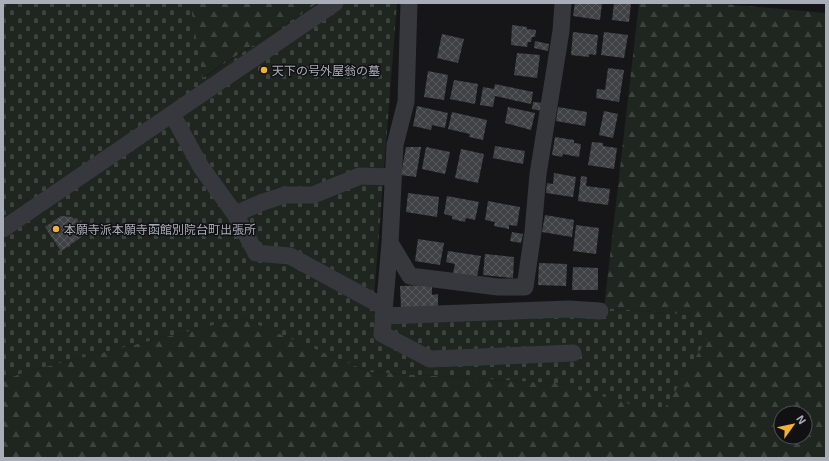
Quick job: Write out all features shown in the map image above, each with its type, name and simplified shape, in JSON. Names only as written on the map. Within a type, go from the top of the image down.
[{"type":"street","points":[[3,229],[335,3]]},
{"type":"street","points":[[409,3],[406,102],[395,145],[390,243],[382,334],[430,359],[573,353]]},
{"type":"street","points":[[390,243],[410,276],[498,287],[525,287],[533,232],[538,174],[561,31],[563,3]]},
{"type":"street","points":[[172,114],[201,167],[235,214],[256,253],[290,256],[384,312],[569,309],[600,311]]},
{"type":"street","points":[[235,214],[284,195],[313,195],[360,176],[393,177]]},
{"type":"green space","points":[[3,3],[190,3],[203,78],[318,3],[397,3],[373,311],[565,306],[604,308],[690,315],[711,332],[662,413],[555,383],[370,372],[242,318],[28,371],[3,380]]},
{"type":"green space","points":[[190,3],[318,3],[202,78]]},
{"type":"green space","points":[[639,3],[713,3],[826,13],[826,458],[3,458],[3,380],[28,371],[242,318],[370,372],[555,383],[662,412],[690,315],[604,308]]},
{"type":"building","points":[[575,3],[602,3],[600,20],[573,16]]},
{"type":"building","points":[[614,3],[631,3],[629,22],[612,20]]},
{"type":"building","points":[[512,25],[536,30],[535,37],[532,37],[531,42],[528,42],[527,47],[511,45]]},
{"type":"building","points":[[573,32],[598,35],[596,55],[589,54],[589,57],[571,55]]},
{"type":"building","points":[[604,32],[628,35],[624,58],[601,55]]},
{"type":"building","points":[[442,34],[464,39],[458,63],[437,58]]},
{"type":"building","points":[[535,41],[549,44],[548,51],[534,48]]},
{"type":"building","points":[[517,53],[540,55],[537,78],[514,75]]},
{"type":"building","points":[[608,68],[624,70],[619,102],[596,98],[597,89],[605,90]]},
{"type":"building","points":[[428,71],[448,75],[444,100],[424,97]]},
{"type":"building","points":[[454,80],[478,84],[475,104],[450,99]]},
{"type":"building","points":[[495,84],[533,92],[531,104],[495,96],[493,107],[480,105],[483,87],[494,89]]},
{"type":"building","points":[[533,102],[543,103],[542,111],[532,109]]},
{"type":"building","points":[[417,106],[448,113],[445,128],[432,125],[431,130],[413,126]]},
{"type":"building","points":[[508,107],[535,113],[531,130],[505,123]]},
{"type":"building","points":[[558,107],[587,112],[585,126],[556,121]]},
{"type":"building","points":[[604,111],[618,114],[613,138],[599,135]]},
{"type":"building","points":[[452,112],[487,120],[483,140],[469,137],[470,134],[448,129]]},
{"type":"building","points":[[555,137],[574,140],[574,143],[581,144],[579,157],[563,154],[562,157],[552,155]]},
{"type":"building","points":[[592,142],[603,143],[603,146],[617,148],[614,169],[588,165]]},
{"type":"building","points":[[495,146],[525,151],[523,164],[493,158]]},
{"type":"building","points":[[406,147],[421,147],[416,177],[401,175]]},
{"type":"building","points":[[426,147],[450,152],[445,174],[422,169]]},
{"type":"building","points":[[461,149],[484,154],[478,183],[455,178]]},
{"type":"building","points":[[554,173],[576,177],[573,197],[546,193],[547,183],[553,184]]},
{"type":"building","points":[[581,176],[587,177],[586,186],[610,189],[608,205],[578,201]]},
{"type":"building","points":[[408,193],[439,197],[437,217],[406,212]]},
{"type":"building","points":[[447,196],[479,202],[475,220],[466,218],[465,222],[452,219],[452,216],[444,214]]},
{"type":"building","points":[[488,201],[520,207],[517,226],[509,225],[509,229],[494,226],[495,222],[485,220]]},
{"type":"building","points":[[545,215],[574,220],[572,237],[542,232]]},
{"type":"building","points":[[61,216],[72,217],[78,223],[81,220],[89,232],[61,251],[45,227]]},
{"type":"building","points":[[576,225],[599,228],[596,254],[573,251]]},
{"type":"building","points":[[512,232],[523,234],[521,243],[510,241]]},
{"type":"building","points":[[418,239],[444,243],[440,265],[415,261]]},
{"type":"building","points":[[448,251],[481,256],[477,277],[453,273],[455,264],[446,262]]},
{"type":"building","points":[[485,254],[514,257],[513,278],[483,275]]},
{"type":"building","points":[[539,263],[567,264],[566,286],[538,285]]},
{"type":"building","points":[[573,267],[598,268],[598,290],[572,290]]},
{"type":"building","points":[[432,285],[432,295],[438,294],[438,307],[401,307],[400,286]]},
{"type":"place","name":"天下の号外屋翁の墓","points":[[264,70]]},
{"type":"place","name":"本願寺派本願寺函館別院台町出張所","points":[[56,229]]}]
